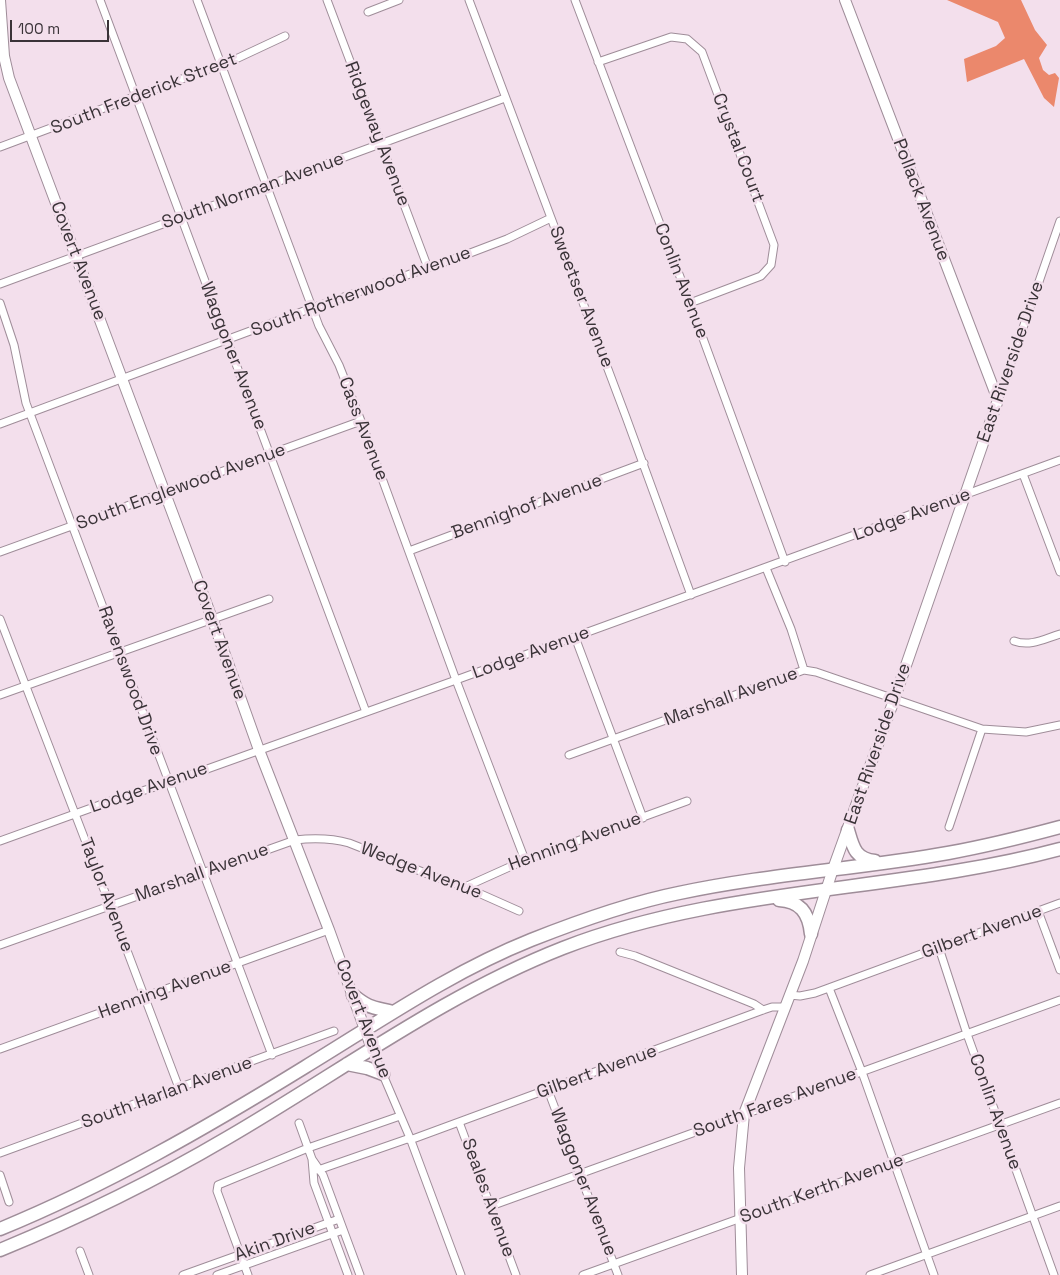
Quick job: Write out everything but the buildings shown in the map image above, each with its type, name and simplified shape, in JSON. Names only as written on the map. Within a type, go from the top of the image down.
[{"type":"highway","points":[[0,1229],[75,1196],[180,1142],[461,973],[509,949],[602,913],[677,893],[732,883],[903,860],[985,846],[1060,827]]},
{"type":"highway","points":[[848,830],[854,848],[862,858],[873,861],[903,860]]},
{"type":"highway","points":[[0,1250],[92,1210],[187,1161],[413,1023],[480,985],[567,947],[655,919],[704,908],[756,899],[977,869],[1060,850]]},
{"type":"highway","points":[[756,899],[785,900],[796,903],[808,916],[811,934]]},
{"type":"highway","points":[[353,994],[365,1005],[394,1012]]},
{"type":"highway","points":[[347,1064],[383,1074]]},
{"type":"street","name":"Waggoner Avenue","points":[[100,0],[366,712]]},
{"type":"street","name":"Cass Avenue","points":[[196,0],[321,332],[338,364],[361,422],[524,860]]},
{"type":"street","name":"Ridgeway Avenue","points":[[327,0],[428,268]]},
{"type":"street","points":[[368,12],[399,0]]},
{"type":"street","name":"Sweetser Avenue","points":[[469,0],[692,595]]},
{"type":"street","name":"Conlin Avenue","points":[[575,0],[690,303],[785,562]]},
{"type":"street","name":"Pollack Avenue","points":[[845,0],[998,400]]},
{"type":"street","name":"Covert Avenue","points":[[2,2],[1,23],[6,64],[31,135],[213,620],[259,750],[295,840],[365,1030],[410,1139],[462,1275]]},
{"type":"street","name":"South Frederick Street","points":[[0,147],[250,54],[285,36]]},
{"type":"street","name":"Crystal Court","points":[[598,62],[671,37],[687,39],[702,52],[774,244],[771,265],[761,276],[690,303]]},
{"type":"street","name":"South Norman Avenue","points":[[0,284],[506,98]]},
{"type":"street","name":"South Rotherwood Avenue","points":[[0,424],[312,308],[507,239],[551,218]]},
{"type":"street","name":"East Riverside Drive","points":[[742,1275],[739,1168],[744,1114],[803,961],[833,869],[894,700],[1060,221]]},
{"type":"street","name":"Ravenswood Drive","points":[[0,303],[14,344],[21,384],[30,413],[272,1055]]},
{"type":"street","name":"South Englewood Avenue","points":[[0,552],[361,422]]},
{"type":"street","name":"Lodge Avenue","points":[[0,841],[119,798],[168,783],[785,562],[1060,460]]},
{"type":"street","name":"Bennighof Avenue","points":[[410,551],[644,463]]},
{"type":"street","points":[[1023,474],[1060,572]]},
{"type":"street","points":[[766,568],[791,629],[804,670]]},
{"type":"street","points":[[0,695],[269,600]]},
{"type":"street","name":"Taylor Avenue","points":[[0,619],[179,1088]]},
{"type":"street","points":[[1014,641],[1022,644],[1032,644],[1060,634]]},
{"type":"street","points":[[575,637],[643,818]]},
{"type":"street","name":"Marshall Avenue","points":[[569,755],[804,670],[982,729],[1017,733],[1060,726]]},
{"type":"street","points":[[949,827],[982,729]]},
{"type":"street","name":"Henning Avenue","points":[[465,887],[524,860],[687,801]]},
{"type":"street","name":"Marshall Avenue","points":[[0,945],[295,840],[321,838]]},
{"type":"street","name":"Wedge Avenue","points":[[321,838],[336,839],[349,843],[465,887],[519,911]]},
{"type":"street","name":"Gilbert Avenue","points":[[789,995],[806,995],[829,988],[1060,903]]},
{"type":"street","points":[[1038,911],[1060,970]]},
{"type":"street","name":"Henning Avenue","points":[[0,1050],[329,930]]},
{"type":"street","name":"Conlin Avenue","points":[[939,948],[967,1034],[1054,1275]]},
{"type":"street","points":[[620,952],[635,956],[745,1000],[763,1010]]},
{"type":"street","points":[[829,988],[862,1072],[934,1275]]},
{"type":"street","name":"South Fares Avenue","points":[[491,1206],[1060,1000]]},
{"type":"street","name":"Gilbert Avenue","points":[[316,1171],[548,1090],[763,1010],[772,1007],[784,1007]]},
{"type":"street","name":"South Harlan Avenue","points":[[0,1153],[334,1031]]},
{"type":"street","name":"Waggoner Avenue","points":[[548,1090],[618,1275]]},
{"type":"street","name":"South Kerth Avenue","points":[[584,1275],[1060,1102]]},
{"type":"street","points":[[248,1275],[217,1191],[217,1186],[226,1180],[308,1148],[400,1116]]},
{"type":"street","name":"Seales Avenue","points":[[459,1122],[516,1275]]},
{"type":"street","points":[[299,1123],[316,1171],[339,1219],[360,1275]]},
{"type":"street","points":[[316,1171],[314,1183],[348,1275]]},
{"type":"street","points":[[0,1175],[9,1202]]},
{"type":"street","points":[[870,1275],[1060,1206]]},
{"type":"street","name":"Akin Drive","points":[[183,1275],[339,1219]]},
{"type":"street","name":"Akin Drive","points":[[217,1275],[343,1230]]},
{"type":"street","points":[[80,1251],[88,1275]]},
{"type":"shaded area","points":[[947,0],[1021,0],[1035,30],[1047,45],[1039,58],[1043,70],[1049,75],[1055,73],[1059,78],[1054,107],[1044,98],[1024,59],[967,82],[964,59],[996,46],[1005,38],[998,22]]}]
